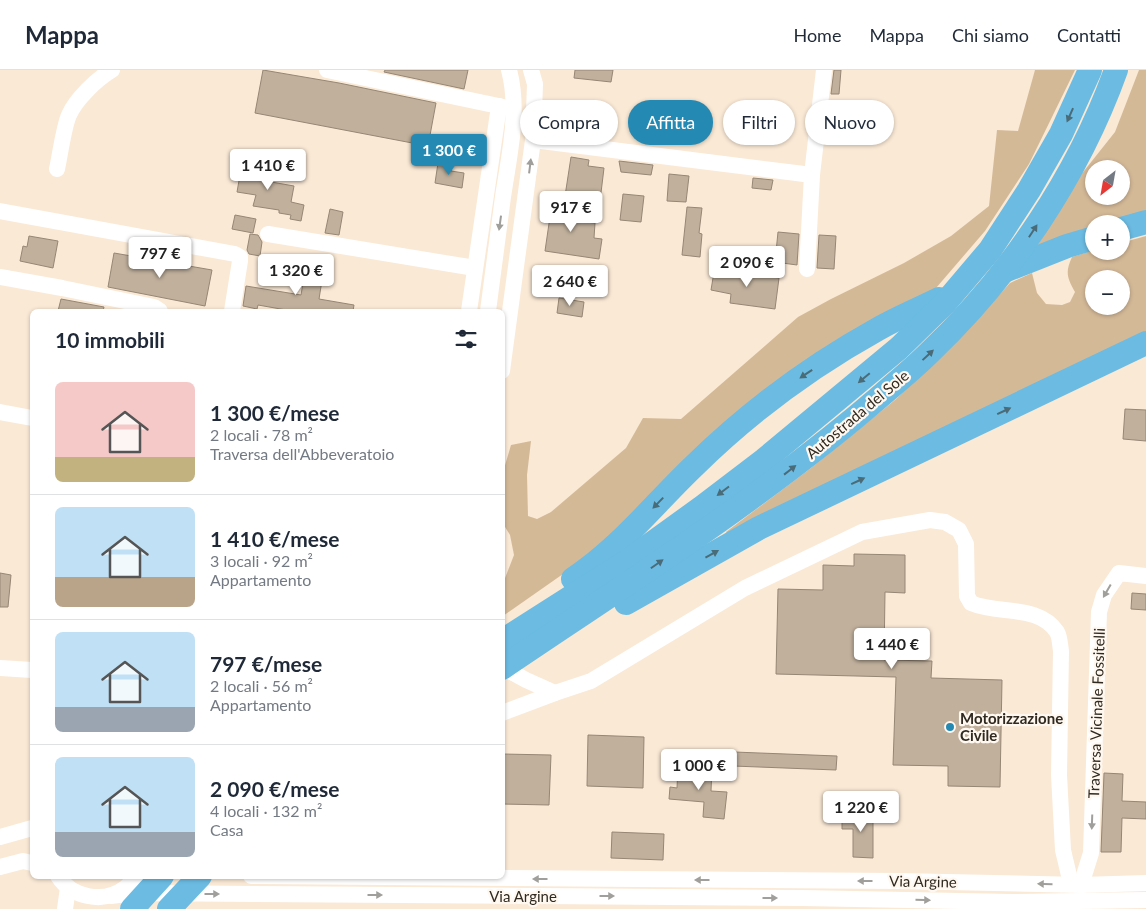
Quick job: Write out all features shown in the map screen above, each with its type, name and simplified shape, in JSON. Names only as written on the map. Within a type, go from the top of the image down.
[{"type":"highway","name":"Autostrada del Sole","points":[[505,662],[516,638],[629,560],[764,460],[899,348],[945,302],[990,250],[1029,190],[1062,134],[1090,70]]},
{"type":"highway","name":"Autostrada del Sole","points":[[516,638],[615,594],[774,483],[852,421],[930,353],[974,306],[1020,250],[1059,191],[1086,139],[1116,70]]},
{"type":"highway","points":[[1130,226],[1146,222]]},
{"type":"highway","points":[[505,669],[516,638],[640,522],[695,464],[805,374],[877,329],[961,288],[1085,241]]},
{"type":"highway","points":[[516,638],[599,618],[759,528],[1146,343]]},
{"type":"highway","points":[[132,909],[159,879]]},
{"type":"highway","points":[[169,909],[197,879]]},
{"type":"street","points":[[57,169],[69,115],[87,90],[99,78],[112,70]]},
{"type":"street","points":[[327,70],[506,108]]},
{"type":"street","points":[[469,309],[475,268],[506,108],[513,91],[509,70]]},
{"type":"street","points":[[532,70],[535,84],[534,100]]},
{"type":"street","points":[[807,269],[812,175],[824,70]]},
{"type":"street","points":[[488,309],[510,153],[506,108]]},
{"type":"street","points":[[505,348],[532,145]]},
{"type":"street","points":[[573,145],[812,175]]},
{"type":"street","points":[[0,212],[235,254],[240,257],[240,260],[232,309]]},
{"type":"street","points":[[268,234],[475,268]]},
{"type":"street","points":[[0,277],[62,288],[157,309]]},
{"type":"street","points":[[0,412],[30,418]]},
{"type":"street","points":[[505,712],[555,692],[591,681],[744,588],[862,532],[930,520],[945,522],[959,530],[966,544],[967,596],[970,603],[982,608],[1027,614],[1045,619],[1059,634],[1061,651],[1059,775],[1063,850],[1076,884]]},
{"type":"street","name":"Traversa Vicinale Fossitelli","points":[[1076,884],[1091,853],[1099,612],[1104,595],[1119,573],[1146,576]]},
{"type":"street","points":[[0,668],[30,670]]},
{"type":"street","points":[[505,670],[555,692]]},
{"type":"street","points":[[0,837],[30,829]]},
{"type":"street","points":[[0,867],[22,861],[30,863]]},
{"type":"street","name":"Via Argine","points":[[505,878],[1076,884],[1146,883]]},
{"type":"street","points":[[107,900],[125,888],[133,879]]},
{"type":"street","points":[[63,882],[65,909]]},
{"type":"street","name":"Via Argine","points":[[63,882],[81,895],[107,900],[133,893],[513,902],[1012,905],[1146,900]]},
{"type":"shaded area","points":[[1035,70],[1075,70],[1029,164],[985,231],[930,295],[914,302],[573,567],[505,615],[505,578],[514,555],[510,535],[505,527],[505,465],[511,445],[531,441],[527,475],[528,516],[537,519],[551,512],[626,448],[643,418],[681,419],[798,317],[904,263],[951,236],[989,206],[997,130],[1018,131]]},
{"type":"shaded area","points":[[1139,70],[1146,70],[1146,213],[1130,218],[1130,215],[1085,215],[1085,232],[1036,248],[1085,170],[1085,205],[1130,205],[1130,160],[1093,160],[1115,132]]},
{"type":"shaded area","points":[[1146,236],[1146,331],[727,534],[726,532],[811,468],[895,400],[970,327],[1010,283],[1032,273],[1037,293],[1046,304],[1062,305],[1070,302],[1075,292],[1068,275],[1068,267],[1072,257],[1085,253],[1085,260],[1130,260],[1130,240]]},
{"type":"building","points":[[263,70],[436,103],[428,146],[255,113]]},
{"type":"building","points":[[385,70],[468,70],[464,89],[384,72]]},
{"type":"building","points":[[575,70],[613,70],[611,82],[574,78]]},
{"type":"building","points":[[834,70],[841,70],[839,94],[831,94]]},
{"type":"building","points":[[246,157],[263,160],[260,180],[294,186],[291,202],[304,205],[301,221],[290,219],[291,215],[279,213],[279,210],[253,206],[256,195],[237,192],[240,175],[243,175]]},
{"type":"building","points":[[571,157],[589,160],[588,166],[604,168],[600,201],[565,196]]},
{"type":"building","points":[[619,161],[653,165],[651,175],[621,172]]},
{"type":"building","points":[[438,163],[452,165],[451,171],[464,173],[462,188],[435,183]]},
{"type":"building","points":[[669,174],[689,176],[686,202],[667,201]]},
{"type":"building","points":[[753,178],[773,180],[771,190],[752,188]]},
{"type":"building","points":[[623,194],[644,196],[641,222],[620,220]]},
{"type":"building","points":[[553,196],[570,199],[567,220],[595,223],[594,238],[602,239],[599,259],[545,251]]},
{"type":"building","points":[[687,207],[702,208],[699,233],[702,234],[700,257],[682,255]]},
{"type":"building","points":[[330,209],[343,212],[339,235],[325,233]]},
{"type":"building","points":[[235,215],[256,219],[253,233],[232,229]]},
{"type":"building","points":[[778,232],[799,234],[797,265],[775,262]]},
{"type":"building","points":[[250,234],[258,235],[262,242],[260,256],[249,254],[247,250]]},
{"type":"building","points":[[819,235],[836,236],[834,269],[817,268]]},
{"type":"building","points":[[29,236],[58,241],[53,268],[20,261],[23,246],[27,247]]},
{"type":"building","points":[[114,253],[212,270],[205,306],[108,287]]},
{"type":"building","points":[[306,265],[324,268],[319,299],[354,305],[353,309],[281,309],[258,305],[257,309],[243,306],[246,286],[301,295]]},
{"type":"building","points":[[715,266],[727,268],[726,271],[779,278],[775,309],[730,303],[731,294],[711,290]]},
{"type":"building","points":[[559,298],[584,302],[582,317],[557,313]]},
{"type":"building","points":[[61,299],[104,307],[104,309],[58,309]]},
{"type":"building","points":[[1125,409],[1146,410],[1146,441],[1123,439]]},
{"type":"building","points":[[854,554],[905,555],[905,593],[885,592],[884,660],[932,661],[931,678],[1002,680],[1000,787],[948,786],[948,766],[893,765],[896,677],[776,674],[778,589],[823,590],[823,565],[854,566]]},
{"type":"building","points":[[0,573],[11,575],[8,607],[0,607]]},
{"type":"building","points":[[1132,593],[1146,594],[1146,610],[1131,609]]},
{"type":"building","points":[[588,735],[644,737],[643,788],[587,786]]},
{"type":"building","points":[[734,752],[837,756],[836,770],[733,766]]},
{"type":"building","points":[[505,754],[551,755],[549,805],[505,804]]},
{"type":"building","points":[[678,766],[712,768],[711,791],[727,792],[724,819],[703,817],[704,802],[669,799],[670,787],[677,788]]},
{"type":"building","points":[[1104,773],[1123,774],[1122,801],[1146,802],[1146,819],[1122,818],[1121,852],[1101,852]]},
{"type":"building","points":[[842,814],[873,814],[873,858],[853,857],[853,829],[842,829]]},
{"type":"building","points":[[612,832],[664,834],[663,860],[611,858]]},
{"type":"place","name":"Motorizzazione Civile","points":[[950,727]]}]
